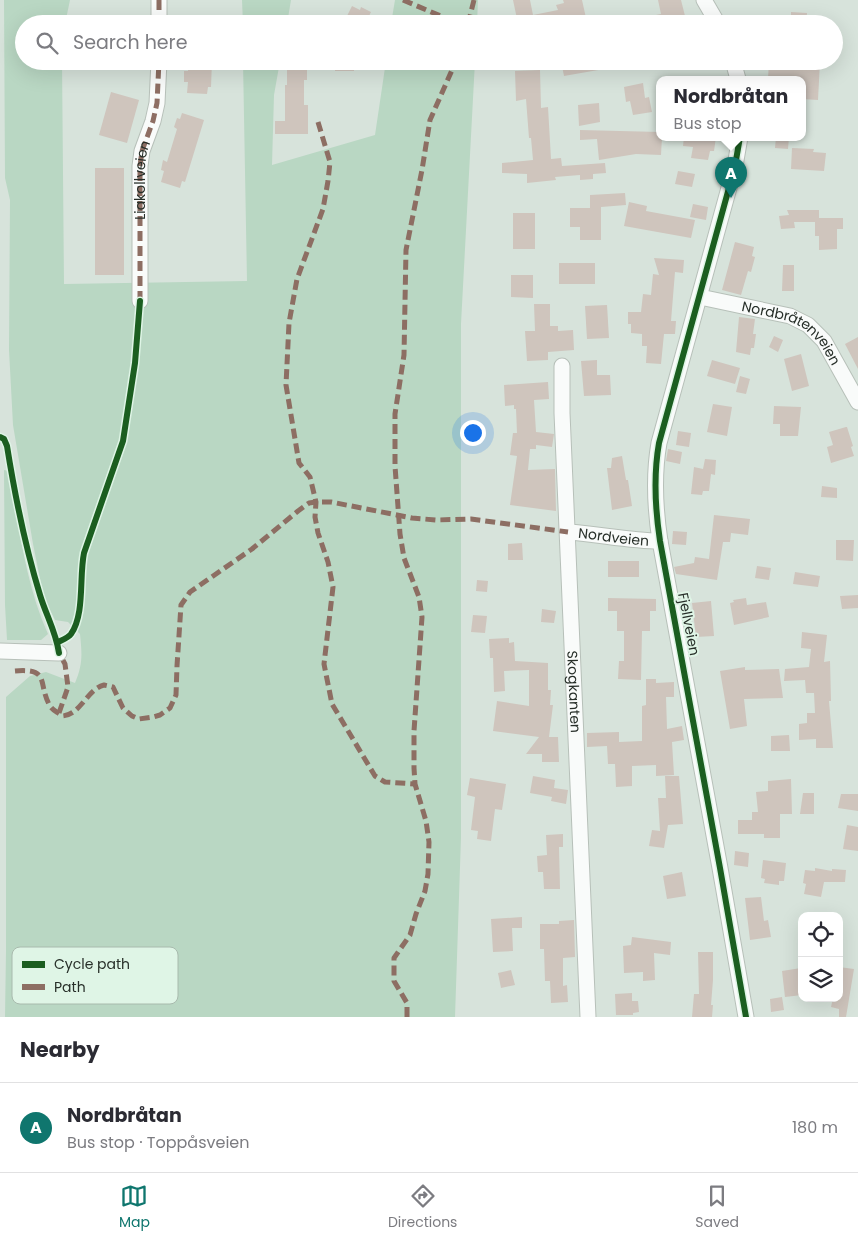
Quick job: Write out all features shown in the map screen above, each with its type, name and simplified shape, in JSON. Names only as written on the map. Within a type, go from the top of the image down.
[{"type":"street","points":[[159,0],[159,15]]},
{"type":"street","points":[[704,0],[713,15]]},
{"type":"street","name":"Liakollveien","points":[[140,301],[140,166],[142,151],[153,121],[157,103],[159,70]]},
{"type":"street","name":"Fjellveien","points":[[739,141],[735,166],[658,453],[654,492],[660,541],[719,858],[746,1017]]},
{"type":"street","name":"Nordbråtenveien","points":[[700,297],[790,316],[808,325],[824,342],[858,402]]},
{"type":"street","name":"Skogkanten","points":[[562,366],[562,413],[588,1017]]},
{"type":"street","name":"Nordveien","points":[[568,532],[598,534],[640,541],[660,541]]},
{"type":"street","points":[[0,651],[59,653]]},
{"type":"green space","points":[[4,0],[70,0],[67,15],[15,15],[15,70],[62,70],[64,284],[247,281],[243,70],[278,70],[274,95],[272,165],[375,135],[385,70],[475,70],[461,324],[461,837],[455,1017],[5,1017],[6,697],[30,676],[46,672],[75,683],[81,664],[81,653],[80,634],[68,622],[55,620],[44,598],[13,425],[9,350],[10,200],[5,178]]},
{"type":"green space","points":[[242,0],[291,0],[288,15],[243,15]]},
{"type":"green space","points":[[395,0],[478,0],[477,15],[392,15]]},
{"type":"green space","points":[[4,470],[9,471],[28,575],[48,634],[41,640],[7,640]]},
{"type":"building","points":[[513,0],[530,0],[533,15],[516,15]]},
{"type":"building","points":[[563,0],[582,0],[585,15],[533,15],[558,10],[556,5],[564,3]]},
{"type":"building","points":[[658,0],[681,0],[685,15],[656,15],[661,14]]},
{"type":"building","points":[[352,6],[360,10],[361,7],[371,12],[370,15],[348,15]]},
{"type":"building","points":[[791,12],[807,13],[807,15],[791,15]]},
{"type":"building","points":[[212,70],[211,87],[208,87],[207,94],[187,93],[188,82],[184,82],[184,71]]},
{"type":"building","points":[[287,70],[307,70],[307,80],[304,80],[304,105],[308,105],[308,134],[275,134],[275,121],[285,121],[285,85],[287,85]]},
{"type":"building","points":[[335,70],[354,70],[354,71]]},
{"type":"building","points":[[540,70],[541,108],[548,107],[551,159],[561,158],[562,166],[605,163],[606,173],[593,174],[593,179],[580,180],[580,175],[555,177],[556,180],[527,183],[527,174],[502,173],[502,163],[533,160],[526,99],[516,101],[515,71]]},
{"type":"building","points":[[563,70],[598,70],[564,76]]},
{"type":"building","points":[[768,70],[820,70],[818,100],[806,99],[806,76],[768,76]]},
{"type":"building","points":[[643,83],[645,98],[649,97],[652,112],[633,115],[630,101],[626,102],[624,87]]},
{"type":"building","points":[[111,92],[139,100],[127,143],[99,135]]},
{"type":"building","points":[[599,103],[600,122],[579,126],[578,105]]},
{"type":"building","points":[[182,113],[204,120],[185,182],[182,181],[180,188],[161,182],[164,171],[161,170],[163,160],[167,162],[177,129],[174,127],[177,118],[180,119]]},
{"type":"building","points":[[580,130],[656,132],[656,141],[662,141],[661,155],[636,154],[599,160],[597,139],[580,140]]},
{"type":"building","points":[[684,141],[715,141],[714,151],[710,151],[708,160],[691,158],[693,147],[683,146]]},
{"type":"building","points":[[776,141],[789,141],[788,149],[775,148]]},
{"type":"building","points":[[792,148],[814,149],[813,152],[826,153],[824,171],[791,169]]},
{"type":"building","points":[[95,168],[124,168],[124,275],[95,275]]},
{"type":"building","points":[[678,171],[695,174],[692,187],[675,184]]},
{"type":"building","points":[[625,193],[626,205],[601,207],[601,240],[580,240],[580,227],[570,227],[570,208],[590,208],[590,195]]},
{"type":"building","points":[[629,202],[647,206],[646,211],[695,220],[691,238],[624,226]]},
{"type":"building","points":[[693,204],[708,207],[706,220],[690,217]]},
{"type":"building","points":[[787,210],[819,210],[819,218],[843,218],[843,229],[837,229],[837,249],[819,250],[819,236],[815,236],[815,222],[794,222],[795,228],[781,229],[779,216],[789,215]]},
{"type":"building","points":[[513,213],[535,213],[535,249],[513,249]]},
{"type":"building","points":[[735,242],[754,247],[752,256],[755,257],[751,272],[748,271],[741,295],[722,290]]},
{"type":"building","points":[[654,258],[684,260],[683,273],[675,272],[671,321],[676,321],[675,334],[664,334],[661,364],[646,363],[647,346],[642,346],[642,334],[631,333],[631,324],[628,324],[628,312],[641,312],[643,294],[651,295],[653,274],[659,275]]},
{"type":"building","points":[[559,263],[595,263],[595,284],[559,284]]},
{"type":"building","points":[[783,265],[794,265],[794,291],[782,291]]},
{"type":"building","points":[[511,275],[533,275],[533,298],[511,297]]},
{"type":"building","points":[[534,304],[550,304],[550,326],[558,326],[558,331],[573,330],[574,350],[548,352],[548,360],[527,361],[525,331],[535,331]]},
{"type":"building","points":[[607,305],[609,338],[587,339],[585,306]]},
{"type":"building","points":[[739,317],[755,319],[753,334],[756,334],[754,348],[751,348],[750,355],[736,352]]},
{"type":"building","points":[[774,336],[783,340],[778,352],[769,347]]},
{"type":"building","points":[[858,337],[858,369],[845,344]]},
{"type":"building","points":[[801,354],[809,386],[792,391],[784,359]]},
{"type":"building","points":[[597,360],[597,375],[610,375],[611,395],[584,396],[581,361]]},
{"type":"building","points":[[712,360],[740,368],[735,384],[707,376]]},
{"type":"building","points":[[740,376],[750,379],[746,394],[736,392]]},
{"type":"building","points":[[548,382],[549,399],[534,400],[536,432],[554,434],[552,447],[536,445],[536,449],[530,449],[528,470],[555,469],[556,511],[510,505],[517,456],[510,455],[513,433],[517,433],[516,409],[514,409],[514,405],[505,406],[504,385]]},
{"type":"building","points":[[713,404],[732,407],[727,436],[707,432]]},
{"type":"building","points":[[774,406],[801,407],[798,436],[780,436],[780,424],[773,424]]},
{"type":"building","points":[[847,427],[854,456],[831,463],[827,447],[833,445],[829,432]]},
{"type":"building","points":[[678,431],[691,433],[689,447],[676,445]]},
{"type":"building","points":[[668,449],[682,452],[680,464],[666,461]]},
{"type":"building","points":[[622,456],[632,506],[612,510],[607,468],[611,468],[612,458]]},
{"type":"building","points":[[705,459],[716,460],[715,475],[711,474],[709,491],[703,491],[702,495],[691,494],[694,467],[703,469]]},
{"type":"building","points":[[822,486],[837,488],[837,498],[821,497]]},
{"type":"building","points":[[714,515],[750,519],[748,535],[731,533],[730,542],[723,542],[717,580],[676,574],[674,567],[694,563],[695,557],[709,559]]},
{"type":"building","points":[[673,531],[687,532],[686,545],[672,544]]},
{"type":"building","points":[[836,540],[854,540],[853,561],[836,560]]},
{"type":"building","points":[[522,543],[523,560],[508,560],[508,544]]},
{"type":"building","points":[[608,561],[639,561],[639,577],[608,577]]},
{"type":"building","points":[[757,566],[771,568],[769,580],[755,578]]},
{"type":"building","points":[[795,572],[820,576],[818,587],[793,584]]},
{"type":"building","points":[[477,580],[488,581],[487,592],[476,591]]},
{"type":"building","points":[[858,595],[858,608],[842,609],[840,596]]},
{"type":"building","points":[[608,598],[656,599],[656,611],[650,611],[650,631],[642,631],[641,680],[618,679],[619,661],[624,661],[624,631],[617,631],[617,611],[608,611]]},
{"type":"building","points":[[746,598],[747,605],[766,602],[769,617],[734,625],[730,603],[734,602],[733,600]]},
{"type":"building","points":[[711,601],[714,636],[696,637],[692,603]]},
{"type":"building","points":[[542,609],[556,611],[554,623],[541,622]]},
{"type":"building","points":[[473,615],[487,616],[485,633],[471,632]]},
{"type":"building","points":[[802,632],[827,635],[824,662],[830,661],[831,701],[829,701],[833,748],[816,748],[816,739],[799,740],[799,724],[807,723],[807,713],[815,713],[814,693],[806,693],[805,680],[784,681],[785,669],[809,667],[811,649],[801,648]]},
{"type":"building","points":[[509,638],[509,643],[514,642],[515,661],[548,663],[548,690],[551,690],[550,705],[553,705],[549,737],[558,737],[559,762],[542,762],[542,754],[526,754],[539,737],[493,731],[497,701],[529,706],[529,670],[504,671],[505,691],[494,692],[493,658],[490,658],[489,639]]},
{"type":"building","points":[[745,667],[745,670],[779,669],[783,698],[744,699],[747,726],[730,729],[720,671]]},
{"type":"building","points":[[646,679],[656,679],[656,683],[674,682],[674,697],[666,697],[667,729],[682,726],[684,740],[672,742],[674,775],[656,776],[656,765],[632,766],[632,786],[616,787],[615,764],[608,764],[607,746],[587,747],[587,733],[619,732],[619,742],[642,741],[642,706],[646,705]]},
{"type":"building","points":[[789,735],[790,751],[771,751],[771,736]]},
{"type":"building","points":[[533,776],[555,780],[554,788],[568,790],[566,804],[551,801],[552,797],[530,793]]},
{"type":"building","points":[[665,776],[679,776],[683,824],[668,825],[664,848],[649,846],[652,830],[660,831],[658,798],[666,798]]},
{"type":"building","points":[[470,778],[506,784],[502,810],[495,809],[491,841],[477,839],[478,831],[471,830],[475,797],[467,795]]},
{"type":"building","points":[[791,779],[792,814],[780,814],[780,838],[764,838],[764,834],[738,834],[738,820],[752,820],[752,812],[758,812],[756,792],[768,791],[768,781]]},
{"type":"building","points":[[803,793],[814,793],[814,814],[800,814]]},
{"type":"building","points":[[841,794],[858,794],[858,811],[838,808]]},
{"type":"building","points":[[847,825],[858,827],[858,851],[843,849]]},
{"type":"building","points":[[563,834],[563,847],[559,847],[560,889],[544,889],[543,872],[538,872],[537,856],[547,855],[546,835]]},
{"type":"building","points":[[735,851],[749,853],[748,867],[734,865]]},
{"type":"building","points":[[763,860],[786,863],[784,881],[779,881],[779,885],[764,883],[765,879],[761,878]]},
{"type":"building","points":[[815,868],[832,871],[832,869],[846,870],[845,882],[824,882],[821,897],[804,894],[806,884],[803,883],[805,870],[815,871]]},
{"type":"building","points":[[682,872],[686,896],[667,899],[663,876]]},
{"type":"building","points":[[761,897],[764,921],[768,920],[771,937],[750,940],[745,898]]},
{"type":"building","points":[[522,917],[522,928],[512,928],[513,951],[493,952],[491,919]]},
{"type":"building","points":[[574,920],[575,957],[563,958],[563,986],[567,985],[568,1002],[551,1003],[550,981],[545,981],[544,949],[540,949],[540,924],[559,924],[559,921]]},
{"type":"building","points":[[632,937],[671,942],[670,955],[654,953],[655,980],[643,981],[643,972],[624,973],[623,946],[631,945]]},
{"type":"building","points":[[698,952],[713,952],[712,1017],[692,1017],[694,994],[699,994]]},
{"type":"building","points":[[798,968],[798,995],[785,997],[782,971]]},
{"type":"building","points":[[843,968],[854,969],[846,1017],[839,1017],[839,1009],[831,1007],[832,1002],[843,1002]]},
{"type":"building","points":[[511,970],[515,985],[501,988],[498,973]]},
{"type":"building","points":[[632,993],[632,1001],[638,1001],[639,1012],[633,1013],[633,1015],[616,1015],[615,994]]},
{"type":"building","points":[[782,997],[784,1010],[771,1012],[770,999]]},
{"type":"marked path","points":[[159,0],[159,15]]},
{"type":"marked path","points":[[403,0],[438,15]]},
{"type":"marked path","points":[[470,15],[474,0]]},
{"type":"marked path","points":[[140,301],[140,166],[142,151],[153,121],[157,103],[159,70]]},
{"type":"marked path","points":[[407,1017],[407,1003],[394,981],[394,958],[410,935],[425,891],[428,874],[429,842],[426,821],[415,784],[414,768],[414,731],[422,617],[419,597],[404,558],[400,534],[395,466],[395,414],[404,355],[406,250],[430,120],[452,70]]},
{"type":"marked path","points":[[318,122],[330,162],[328,181],[323,209],[297,279],[289,323],[286,385],[299,463],[310,477],[316,502],[315,517],[318,533],[328,562],[333,587],[324,664],[332,704],[375,776],[385,782],[415,784]]},
{"type":"marked path","points":[[15,671],[34,672],[38,675],[50,706],[62,716],[69,715],[93,691],[104,685],[113,687],[123,708],[132,716],[139,719],[160,715],[170,708],[176,695],[181,605],[190,592],[252,549],[309,503],[331,502],[412,518],[436,520],[471,519],[568,532]]},
{"type":"marked path","points":[[59,653],[65,664],[68,687],[59,713]]},
{"type":"cycle path","points":[[739,141],[735,166],[659,443],[655,492],[660,541],[746,1017]]},
{"type":"cycle path","points":[[58,642],[70,635],[75,626],[80,606],[84,553],[123,441],[135,363],[140,301]]},
{"type":"cycle path","points":[[0,437],[4,439],[7,446],[30,558],[40,595],[56,638],[59,653]]},
{"type":"place","name":"Nordbråtan","points":[[731,198]]}]
